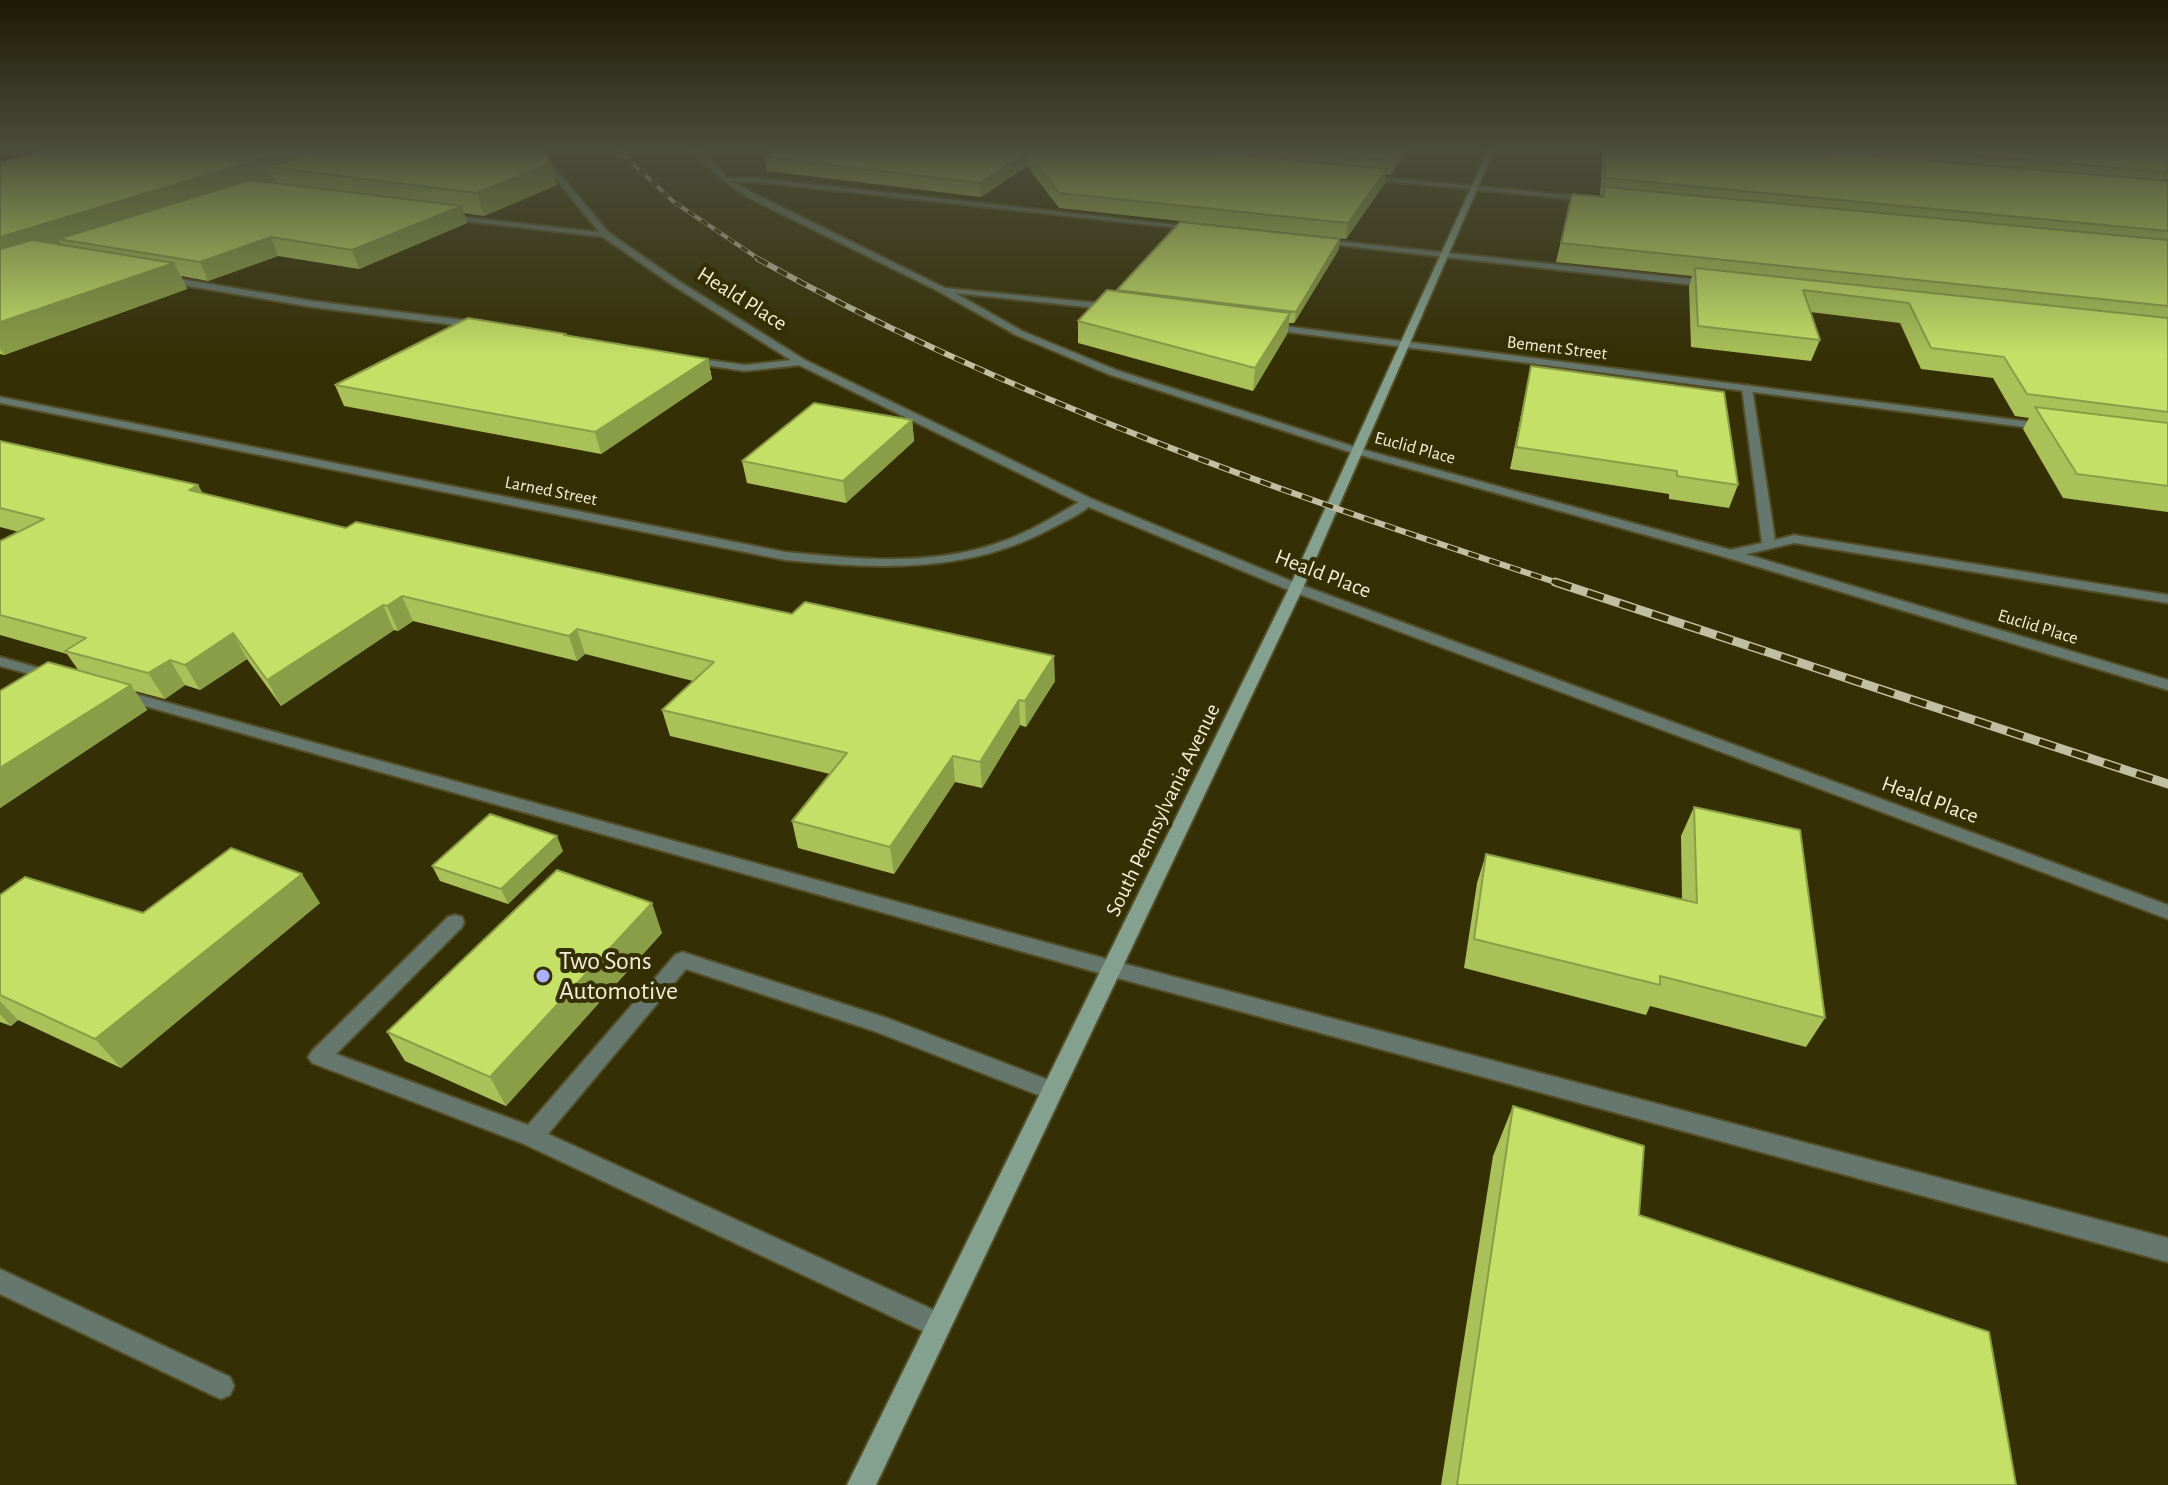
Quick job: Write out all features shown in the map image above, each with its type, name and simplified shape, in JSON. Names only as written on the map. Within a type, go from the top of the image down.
[{"type":"main road","name":"South Pennsylvania Avenue","points":[[861,1485],[1296,588],[1461,217]]},
{"type":"street","points":[[444,217],[606,235]]},
{"type":"street","name":"Heald Place","points":[[591,217],[606,235],[801,362],[1088,502],[1296,588],[2168,912]]},
{"type":"street","name":"Euclid Place","points":[[796,217],[941,289],[1019,333],[1112,372],[1357,451],[1730,554],[2168,685]]},
{"type":"street","points":[[1102,217],[1210,229]]},
{"type":"street","points":[[1304,240],[1727,286]]},
{"type":"street","points":[[155,277],[312,304],[492,327]]},
{"type":"street","points":[[941,289],[1120,307]]},
{"type":"street","name":"Bement Street","points":[[1254,325],[2059,428]]},
{"type":"street","points":[[674,358],[745,368],[801,362]]},
{"type":"street","points":[[1747,388],[1769,545]]},
{"type":"street","name":"Larned Street","points":[[0,400],[785,556],[870,564],[943,559],[1003,546],[1088,502]]},
{"type":"street","points":[[1730,554],[1794,539],[2168,599]]},
{"type":"street","points":[[0,661],[76,682]]},
{"type":"street","points":[[106,691],[1110,968],[2168,1250]]},
{"type":"street","points":[[455,922],[319,1057],[532,1137],[938,1325]]},
{"type":"street","points":[[532,1137],[682,960],[880,1024],[1051,1091]]},
{"type":"street","points":[[0,1281],[221,1386]]},
{"type":"building","points":[[0,217],[66,217],[0,237]]},
{"type":"building","points":[[129,217],[434,217],[352,250],[271,237],[200,262],[58,239]]},
{"type":"building","points":[[1293,217],[1352,217],[1348,223]]},
{"type":"building","points":[[1567,217],[1926,217],[2168,240],[2168,306],[1561,243]]},
{"type":"building","points":[[2022,217],[2168,217],[2168,231]]},
{"type":"building","points":[[1180,222],[1340,239],[1296,312],[1117,290]]},
{"type":"building","points":[[32,240],[174,263],[0,322],[0,249]]},
{"type":"building","points":[[1695,268],[2168,318],[2168,412],[2027,394],[2004,357],[1931,348],[1909,303],[1803,290],[1820,340],[1698,326]]},
{"type":"building","points":[[1107,290],[1290,313],[1255,368],[1078,321]]},
{"type":"building","points":[[468,318],[708,359],[595,432],[335,385]]},
{"type":"building","points":[[1531,366],[1724,392],[1738,485],[1677,476],[1677,471],[1516,447]]},
{"type":"building","points":[[814,403],[912,420],[843,481],[742,461]]},
{"type":"building","points":[[2035,407],[2168,423],[2168,486],[2077,474]]},
{"type":"building","points":[[0,441],[198,485],[189,490],[346,528],[356,522],[792,614],[805,602],[1054,656],[1025,701],[1019,700],[980,762],[953,756],[890,847],[792,821],[847,753],[662,710],[714,662],[577,629],[569,636],[402,596],[267,680],[233,633],[185,665],[170,660],[148,673],[65,651],[86,638],[0,615],[0,541],[44,519],[0,508]]},
{"type":"building","points":[[48,662],[131,685],[0,768],[0,691]]},
{"type":"building","points":[[1694,807],[1800,830],[1825,1018],[1660,976],[1660,985],[1474,939],[1486,854],[1697,903]]},
{"type":"building","points":[[490,814],[557,836],[501,889],[432,866]]},
{"type":"building","points":[[231,848],[302,874],[95,1039],[0,995],[0,895],[25,877],[143,913]]},
{"type":"building","points":[[557,870],[652,903],[490,1077],[387,1032]]},
{"type":"building","points":[[1513,1106],[1644,1146],[1639,1215],[1989,1332],[2016,1485],[1457,1485]]},
{"type":"railway","points":[[697,217],[762,261]]},
{"type":"railway","points":[[758,259],[952,357],[1152,441],[1253,479],[1558,583]]},
{"type":"railway","points":[[1558,583],[2168,784]]},
{"type":"place","name":"Two Sons Automotive","points":[[543,976]]}]
